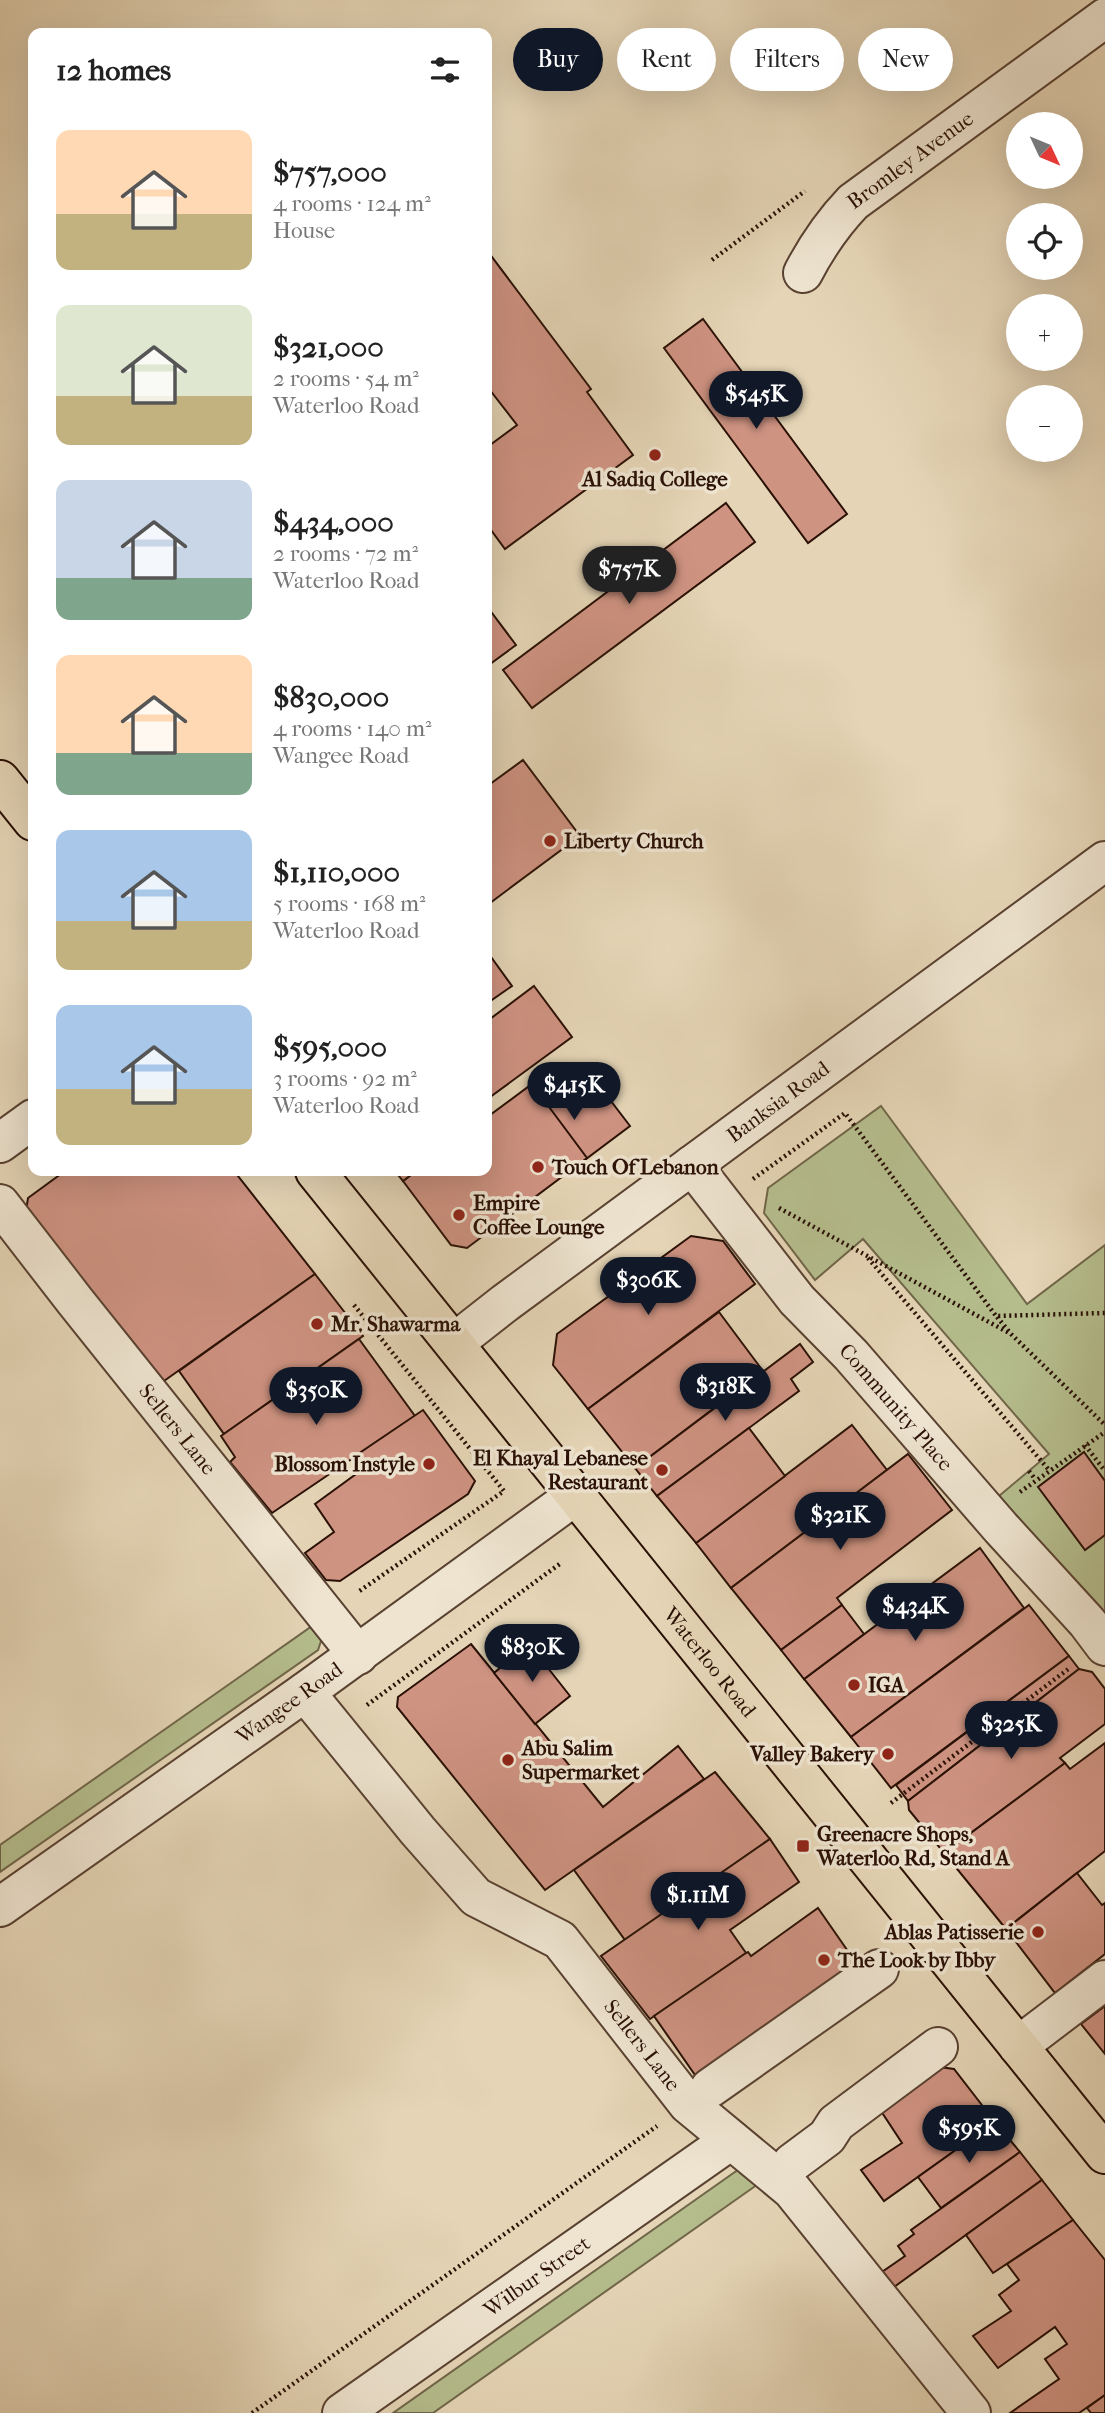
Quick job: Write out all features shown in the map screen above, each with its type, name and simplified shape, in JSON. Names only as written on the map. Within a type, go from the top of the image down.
[{"type":"main road","points":[[0,780],[28,815]]},
{"type":"main road","name":"Waterloo Road","points":[[319,1176],[1105,2154]]},
{"type":"street","name":"Bromley Avenue","points":[[803,273],[818,244],[853,202],[1105,18]]},
{"type":"street","name":"Banksia Road","points":[[454,1343],[692,1164],[1105,862]]},
{"type":"street","points":[[0,1143],[28,1123]]},
{"type":"street","name":"Community Place","points":[[692,1164],[797,1300],[850,1356],[1104,1644]]},
{"type":"street","name":"Sellers Lane","points":[[0,1204],[83,1312],[358,1655]]},
{"type":"street","name":"Wangee Road","points":[[0,1907],[358,1655],[576,1495]]},
{"type":"street","name":"Sellers Lane","points":[[305,1692],[418,1832],[476,1897],[560,1940],[688,2104],[792,2190],[971,2413]]},
{"type":"street","points":[[710,2088],[879,1969]]},
{"type":"street","points":[[1018,2046],[1105,1980]]},
{"type":"street","points":[[792,2162],[827,2137],[836,2123],[938,2047]]},
{"type":"street","name":"Wilbur Street","points":[[342,2413],[731,2140]]},
{"type":"path","points":[[750,1181],[845,1113],[996,1316],[1105,1426]]},
{"type":"path","points":[[774,1205],[1011,1334]]},
{"type":"path","points":[[866,1255],[1049,1470]]},
{"type":"path","points":[[350,1597],[504,1491],[354,1305]]},
{"type":"path","points":[[996,1316],[1105,1313]]},
{"type":"path","points":[[1016,1495],[1105,1432]]},
{"type":"path","points":[[1085,1445],[1105,1471]]},
{"type":"path","points":[[1028,1471],[1035,1479]]},
{"type":"path","points":[[365,1706],[561,1563]]},
{"type":"path","points":[[891,1803],[1104,1644]]},
{"type":"path","points":[[252,2413],[659,2125]]},
{"type":"green space","points":[[881,1106],[1027,1304],[1105,1245],[1105,1631],[1005,1513],[999,1496],[1049,1454],[863,1239],[815,1280],[764,1213],[768,1188]]},
{"type":"green space","points":[[315,1624],[323,1635],[318,1650],[0,1872],[0,1845]]},
{"type":"green space","points":[[742,2167],[761,2182],[433,2413],[393,2413]]},
{"type":"building","points":[[492,257],[591,389],[587,392],[633,455],[505,549],[492,531],[492,444],[517,425],[492,393]]},
{"type":"building","points":[[703,319],[847,514],[808,543],[664,348]]},
{"type":"building","points":[[726,503],[755,542],[532,708],[503,670]]},
{"type":"building","points":[[492,613],[516,645],[492,663]]},
{"type":"building","points":[[523,760],[580,836],[492,902],[492,783]]},
{"type":"building","points":[[492,958],[512,986],[492,1000]]},
{"type":"building","points":[[534,986],[572,1037],[492,1096],[492,1018]]},
{"type":"building","points":[[585,1067],[630,1126],[562,1177],[517,1118]]},
{"type":"building","points":[[532,1084],[587,1158],[467,1248],[451,1245],[403,1181],[410,1176],[492,1176],[492,1114]]},
{"type":"building","points":[[58,1176],[238,1176],[315,1274],[164,1381],[26,1211],[28,1198]]},
{"type":"building","points":[[691,1236],[723,1241],[755,1284],[588,1409],[553,1365],[557,1334]]},
{"type":"building","points":[[315,1274],[363,1336],[224,1434],[179,1371]]},
{"type":"building","points":[[719,1312],[763,1371],[635,1468],[588,1409]]},
{"type":"building","points":[[359,1339],[415,1416],[272,1513],[230,1462],[235,1457],[221,1436]]},
{"type":"building","points":[[800,1344],[813,1362],[791,1379],[799,1391],[657,1496],[635,1468]]},
{"type":"building","points":[[423,1410],[475,1481],[468,1494],[340,1581],[326,1580],[305,1553],[334,1532],[315,1504],[367,1466],[358,1454]]},
{"type":"building","points":[[852,1425],[887,1470],[731,1588],[696,1543]]},
{"type":"building","points":[[749,1428],[785,1476],[696,1543],[657,1496]]},
{"type":"building","points":[[1084,1452],[1105,1481],[1105,1535],[1085,1550],[1038,1487]]},
{"type":"building","points":[[908,1454],[952,1510],[837,1598],[842,1605],[781,1650],[731,1588]]},
{"type":"building","points":[[980,1548],[1024,1608],[851,1737],[804,1679]]},
{"type":"building","points":[[842,1605],[864,1634],[804,1679],[781,1650]]},
{"type":"building","points":[[1029,1605],[1069,1656],[891,1788],[851,1737]]},
{"type":"building","points":[[471,1644],[603,1807],[678,1746],[704,1779],[545,1890],[397,1707],[398,1697]]},
{"type":"building","points":[[529,1644],[570,1696],[535,1724],[494,1673]]},
{"type":"building","points":[[1069,1656],[1079,1669],[908,1801],[896,1785]]},
{"type":"building","points":[[1079,1669],[1092,1672],[1105,1689],[1105,1724],[1060,1758],[1065,1763],[944,1853],[909,1810],[908,1801]]},
{"type":"building","points":[[1105,1743],[1105,1851],[1006,1929],[944,1853],[1065,1763],[1070,1769]]},
{"type":"building","points":[[715,1772],[770,1839],[625,1940],[574,1870]]},
{"type":"building","points":[[770,1839],[799,1882],[730,1930],[746,1953],[650,2019],[601,1956]]},
{"type":"building","points":[[1077,1873],[1102,1905],[1105,1903],[1105,1954],[1055,1993],[1006,1929]]},
{"type":"building","points":[[818,1908],[861,1970],[707,2076],[695,2075],[654,2016],[746,1953],[751,1956]]},
{"type":"building","points":[[1105,2006],[1105,2054],[1081,2024]]},
{"type":"building","points":[[939,2067],[954,2069],[995,2122],[884,2201],[861,2170],[902,2143],[879,2108]]},
{"type":"building","points":[[995,2122],[1020,2152],[941,2208],[918,2177]]},
{"type":"building","points":[[1020,2152],[1042,2180],[894,2287],[882,2272],[905,2256],[898,2246],[914,2234],[911,2230]]},
{"type":"building","points":[[1042,2180],[1073,2220],[993,2273],[966,2235]]},
{"type":"building","points":[[1073,2220],[1105,2260],[1105,2395],[1079,2413],[1010,2413],[1059,2379],[1045,2359],[1067,2344],[1055,2327],[998,2368],[973,2336],[1011,2311],[999,2295],[1019,2280],[1007,2264]]},
{"type":"building","points":[[1105,2395],[1105,2413],[1091,2413],[1087,2408]]},
{"type":"place","name":"Al Sadiq College","points":[[655,455]]},
{"type":"place","name":"Liberty Church","points":[[550,841]]},
{"type":"place","name":"Touch Of Lebanon","points":[[538,1167]]},
{"type":"place","name":"Empire Coffee Lounge","points":[[459,1215]]},
{"type":"place","name":"Mr. Shawarma","points":[[317,1324]]},
{"type":"place","name":"Blossom Instyle","points":[[429,1464]]},
{"type":"place","name":"El Khayal Lebanese Restaurant","points":[[662,1470]]},
{"type":"place","name":"IGA","points":[[854,1685]]},
{"type":"place","name":"Valley Bakery","points":[[888,1754]]},
{"type":"place","name":"Abu Salim Supermarket","points":[[508,1760]]},
{"type":"place","name":"Greenacre Shops, Waterloo Rd, Stand A","points":[[803,1846]]},
{"type":"place","name":"Ablas Patisserie","points":[[1038,1932]]},
{"type":"place","name":"The Look by Ibby","points":[[824,1960]]}]
